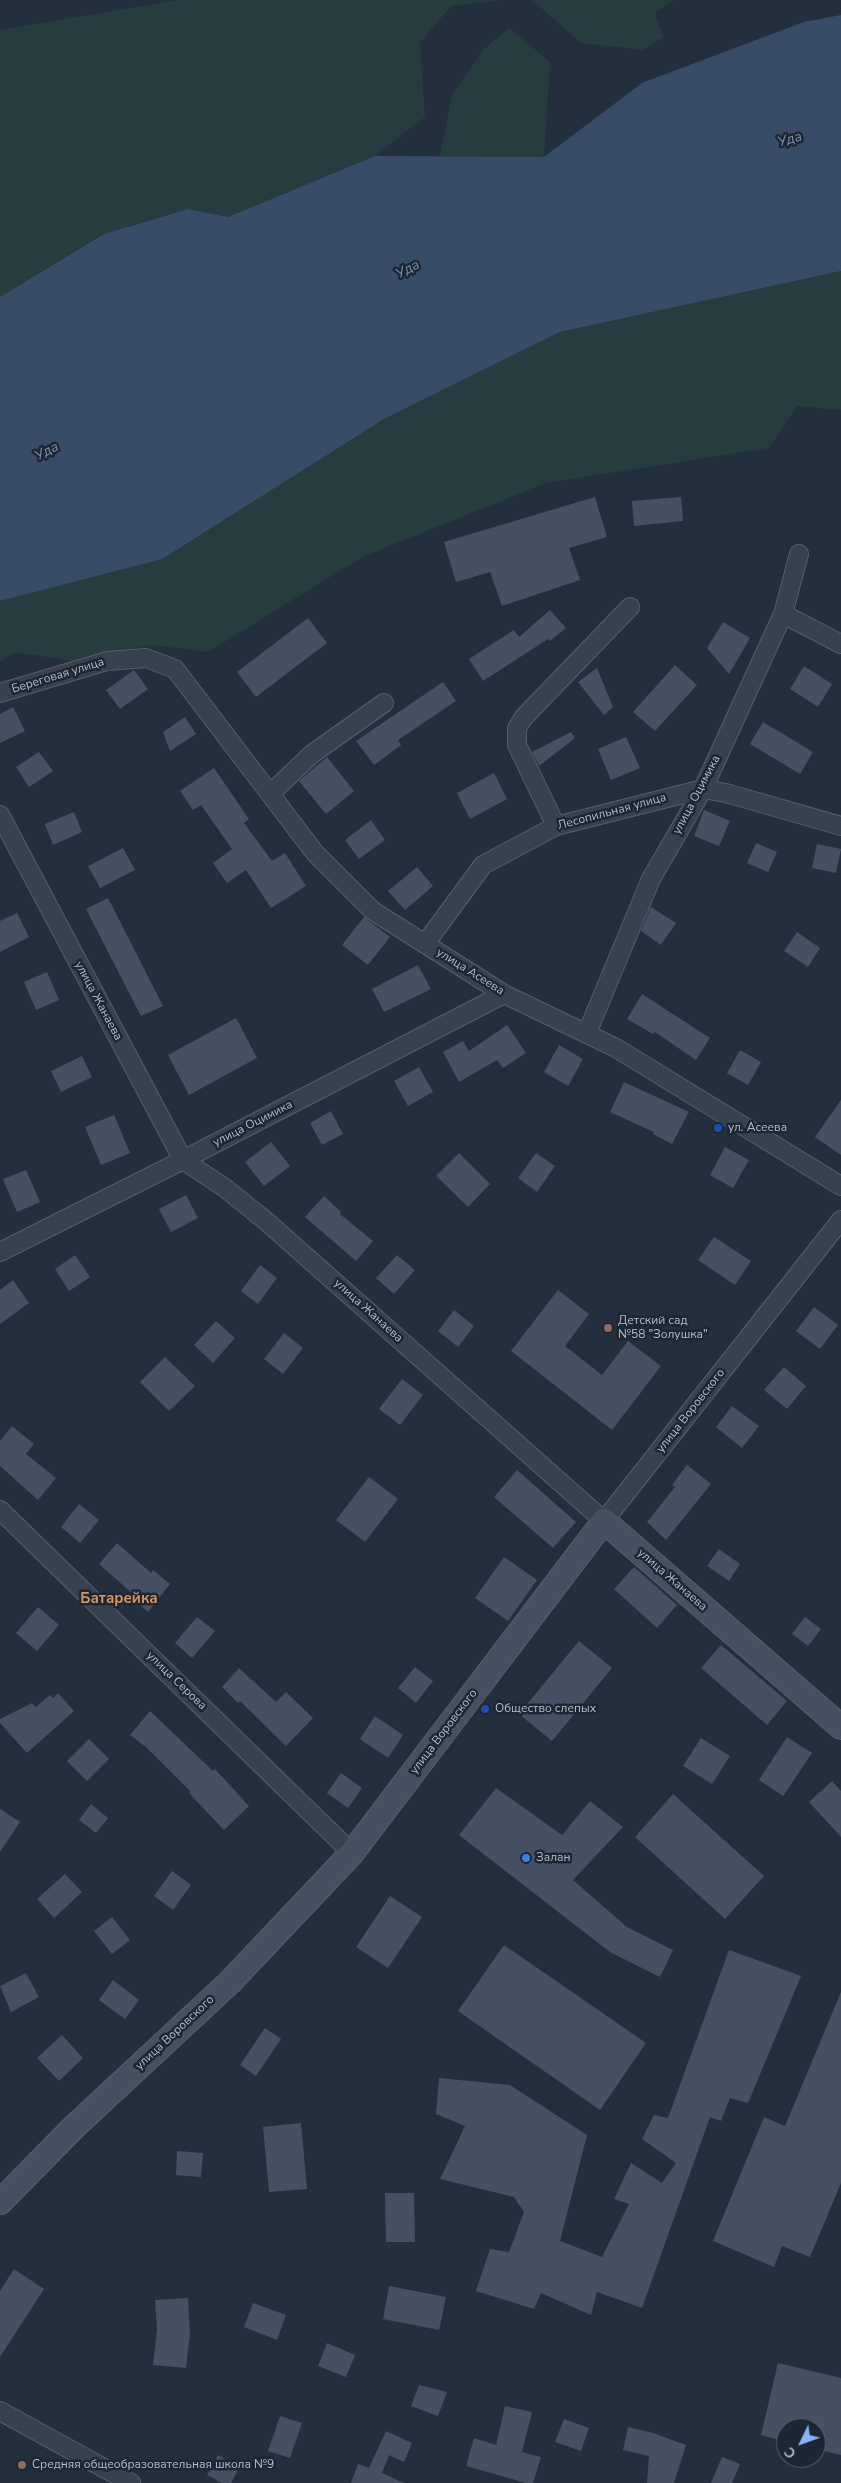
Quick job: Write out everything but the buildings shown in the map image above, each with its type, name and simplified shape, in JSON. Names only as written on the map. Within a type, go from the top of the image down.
[{"type":"street","name":"улица Оцимика","points":[[587,1033],[650,879],[703,789],[783,614],[799,554]]},
{"type":"street","points":[[556,826],[517,745],[517,728],[524,717],[630,607]]},
{"type":"street","points":[[783,614],[841,644]]},
{"type":"street","name":"Береговая улица","points":[[0,693],[107,661],[146,658],[175,669]]},
{"type":"street","name":"улица Асеева","points":[[175,669],[315,853],[373,911],[504,994],[587,1033],[624,1054],[841,1186]]},
{"type":"street","points":[[270,794],[312,754],[384,703]]},
{"type":"street","name":"Лесопильная улица","points":[[425,944],[483,865],[556,826],[703,789],[726,793],[841,826]]},
{"type":"street","name":"улица Жанаева","points":[[0,815],[184,1160],[225,1188],[266,1221],[841,1728]]},
{"type":"street","name":"улица Оцимика","points":[[0,1252],[184,1160],[504,994]]},
{"type":"street","name":"улица Воровского","points":[[0,2202],[75,2126],[230,1982],[352,1853],[604,1521],[841,1220]]},
{"type":"street","name":"улица Серова","points":[[0,1510],[352,1853]]},
{"type":"street","points":[[0,2411],[131,2483]]},
{"type":"green space","points":[[177,0],[502,0],[451,6],[420,43],[425,117],[375,156],[228,217],[188,209],[104,234],[0,297],[0,30]]},
{"type":"green space","points":[[532,0],[673,0],[655,13],[663,37],[643,50],[581,43]]},
{"type":"green space","points":[[509,28],[550,62],[544,157],[440,156],[452,95],[484,49]]},
{"type":"green space","points":[[841,271],[841,410],[797,406],[769,448],[546,483],[364,556],[208,652],[152,645],[73,661],[14,652],[0,662],[0,601],[26,594],[560,332]]},
{"type":"water","name":"Уда","points":[[841,15],[841,271],[560,332],[384,419],[162,559],[0,601],[0,297],[104,234],[188,209],[228,217],[375,156],[544,157],[642,83],[804,22]]},
{"type":"place","name":"ул. Асеева","points":[[718,1128]]},
{"type":"place","name":"Детский сад №58 \"Золушка\"","points":[[608,1328]]},
{"type":"place","name":"Общество слепых","points":[[485,1709]]},
{"type":"place","name":"Залан","points":[[526,1858]]},
{"type":"place","name":"Средняя общеобразовательная школа №9","points":[[22,2465]]},
{"type":"district","name":"Батарейка","points":[[119,1599]]}]
